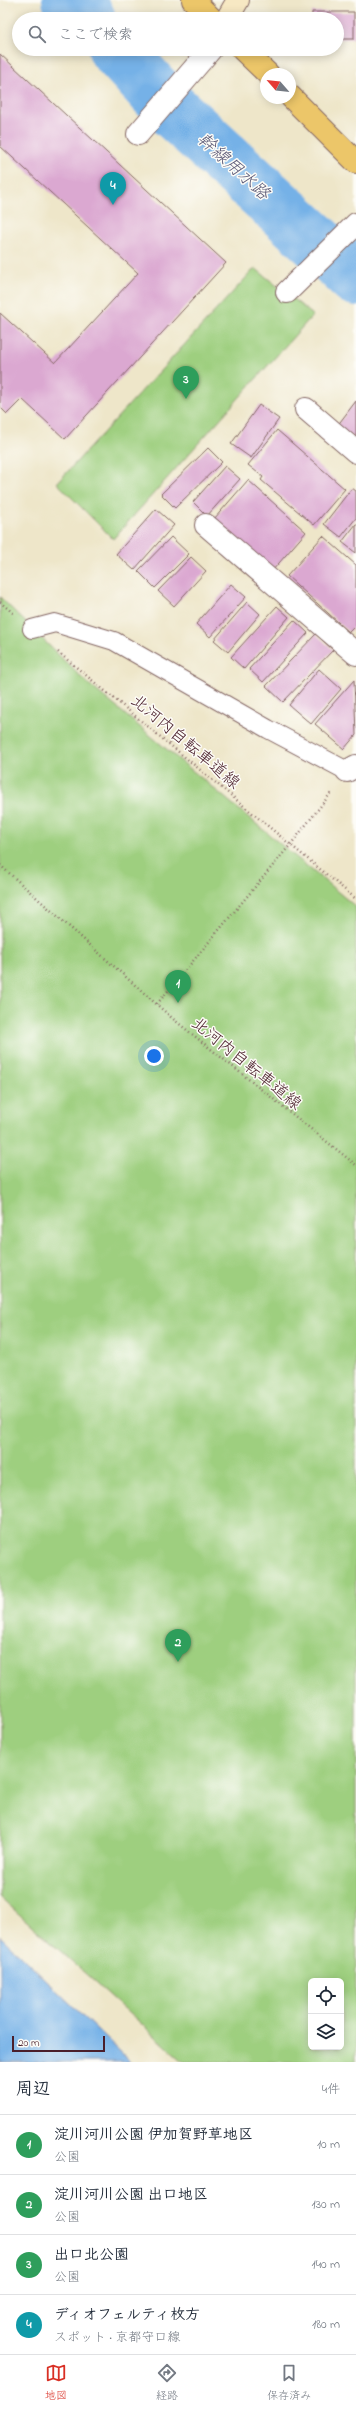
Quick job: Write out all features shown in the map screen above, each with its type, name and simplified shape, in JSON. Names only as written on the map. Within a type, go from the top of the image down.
[{"type":"main road","points":[[194,0],[205,12]]},
{"type":"main road","points":[[249,56],[262,68]]},
{"type":"main road","points":[[296,102],[356,162]]},
{"type":"street","points":[[231,12],[238,0]]},
{"type":"street","points":[[138,134],[205,56]]},
{"type":"street","points":[[287,292],[356,224]]},
{"type":"street","points":[[306,409],[356,452]]},
{"type":"street","points":[[206,525],[356,654]]},
{"type":"lane","points":[[32,630],[55,623],[114,641],[268,729],[352,768]]},
{"type":"path","name":"北河内自転車道線","points":[[0,602],[356,899]]},
{"type":"path","points":[[157,1004],[291,844],[352,768]]},
{"type":"path","name":"北河内自転車道線","points":[[0,865],[157,1004],[356,1165]]},
{"type":"green space","points":[[255,268],[313,315],[113,539],[57,483]]},
{"type":"green space","points":[[0,597],[85,681],[356,907],[356,2062],[184,2062],[0,1897]]},
{"type":"water","points":[[0,1936],[131,2062],[0,2062]]},
{"type":"building","points":[[344,12],[354,12],[354,39],[344,39]]},
{"type":"building","points":[[0,54],[226,263],[65,439],[22,399],[7,414],[0,407],[0,313],[55,363],[138,273],[0,146]]},
{"type":"building","points":[[356,401],[356,440],[337,426]]},
{"type":"building","points":[[259,405],[279,419],[251,458],[231,444]]},
{"type":"building","points":[[277,430],[345,489],[314,525],[261,480],[263,477],[248,465]]},
{"type":"building","points":[[208,448],[222,462],[175,508],[161,494]]},
{"type":"building","points":[[225,466],[240,479],[207,516],[193,502]]},
{"type":"building","points":[[248,480],[306,532],[272,571],[214,519]]},
{"type":"building","points":[[352,488],[356,491],[356,518],[341,537],[324,524]]},
{"type":"building","points":[[156,509],[174,525],[134,570],[116,554]]},
{"type":"building","points":[[356,524],[356,553],[342,542]]},
{"type":"building","points":[[323,536],[356,565],[356,625],[349,632],[287,576]]},
{"type":"building","points":[[171,537],[189,554],[155,588],[138,571]]},
{"type":"building","points":[[191,557],[206,571],[174,606],[158,591]]},
{"type":"building","points":[[231,584],[246,597],[210,637],[196,624]]},
{"type":"building","points":[[247,602],[260,614],[228,652],[214,640]]},
{"type":"building","points":[[277,606],[289,617],[244,669],[231,657]]},
{"type":"building","points":[[294,620],[308,633],[263,682],[249,669]]},
{"type":"building","points":[[316,634],[333,650],[283,702],[266,686]]},
{"type":"building","points":[[319,669],[341,689],[311,724],[289,705]]},
{"type":"building","points":[[354,680],[356,735],[344,749],[315,724]]},
{"type":"waterway","name":"幹線用水路","points":[[70,0],[81,12]]},
{"type":"waterway","name":"幹線用水路","points":[[122,56],[171,109],[356,278]]},
{"type":"place","name":"ディオフェルティ枚方","points":[[113,205]]},
{"type":"place","name":"出口北公園","points":[[186,399]]},
{"type":"place","name":"淀川河川公園 伊加賀野草地区","points":[[178,1003]]},
{"type":"place","name":"淀川河川公園 出口地区","points":[[178,1662]]}]
